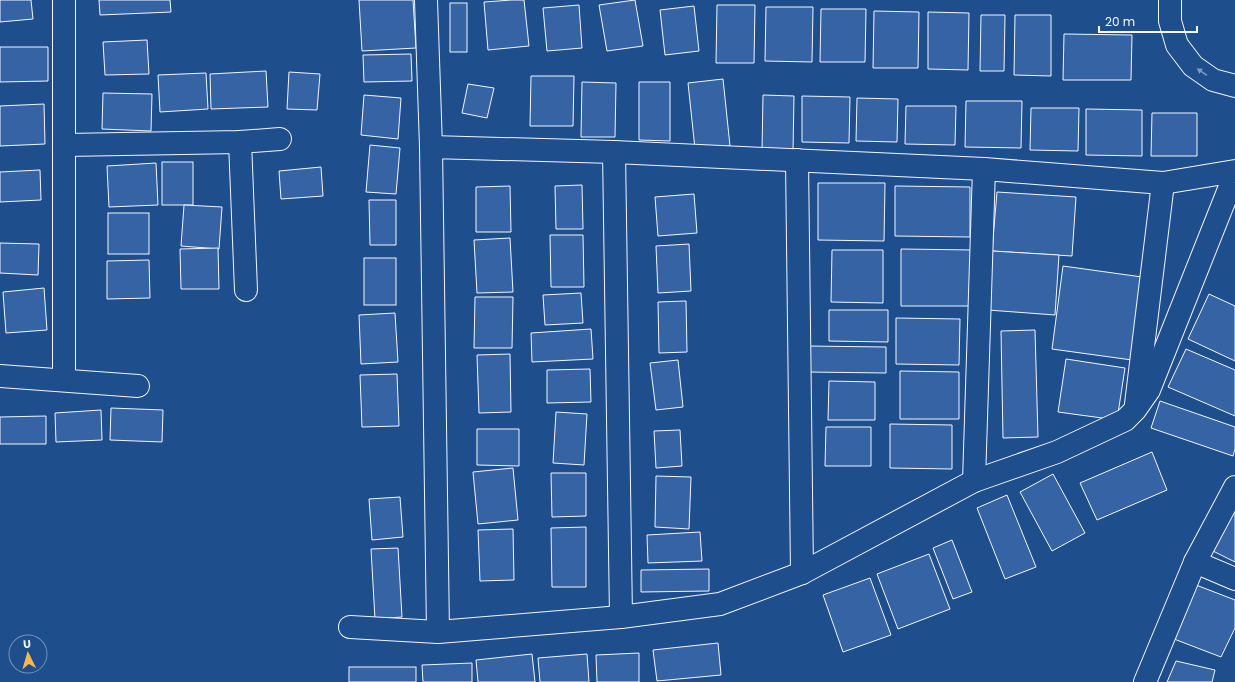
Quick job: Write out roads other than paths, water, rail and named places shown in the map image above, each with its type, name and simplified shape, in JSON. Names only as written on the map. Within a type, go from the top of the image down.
[{"type":"street","points":[[64,0],[64,380]]},
{"type":"street","points":[[426,0],[431,147],[438,632]]},
{"type":"street","points":[[1170,0],[1170,21],[1177,45],[1192,66],[1213,80],[1235,86]]},
{"type":"street","points":[[65,145],[240,142],[280,139]]},
{"type":"street","points":[[240,142],[246,290]]},
{"type":"street","points":[[350,627],[438,632],[621,617],[720,604],[802,573],[974,481],[1057,452],[1125,420],[1135,410],[1149,390],[1235,172],[1163,183],[984,169],[614,152],[431,147]]},
{"type":"street","points":[[614,152],[621,617]]},
{"type":"street","points":[[797,160],[802,573]]},
{"type":"street","points":[[974,481],[984,169]]},
{"type":"street","points":[[1135,410],[1163,183]]},
{"type":"street","points":[[0,376],[138,386]]},
{"type":"street","points":[[1145,682],[1195,562],[1235,487]]},
{"type":"street","points":[[1195,562],[1235,579]]}]
